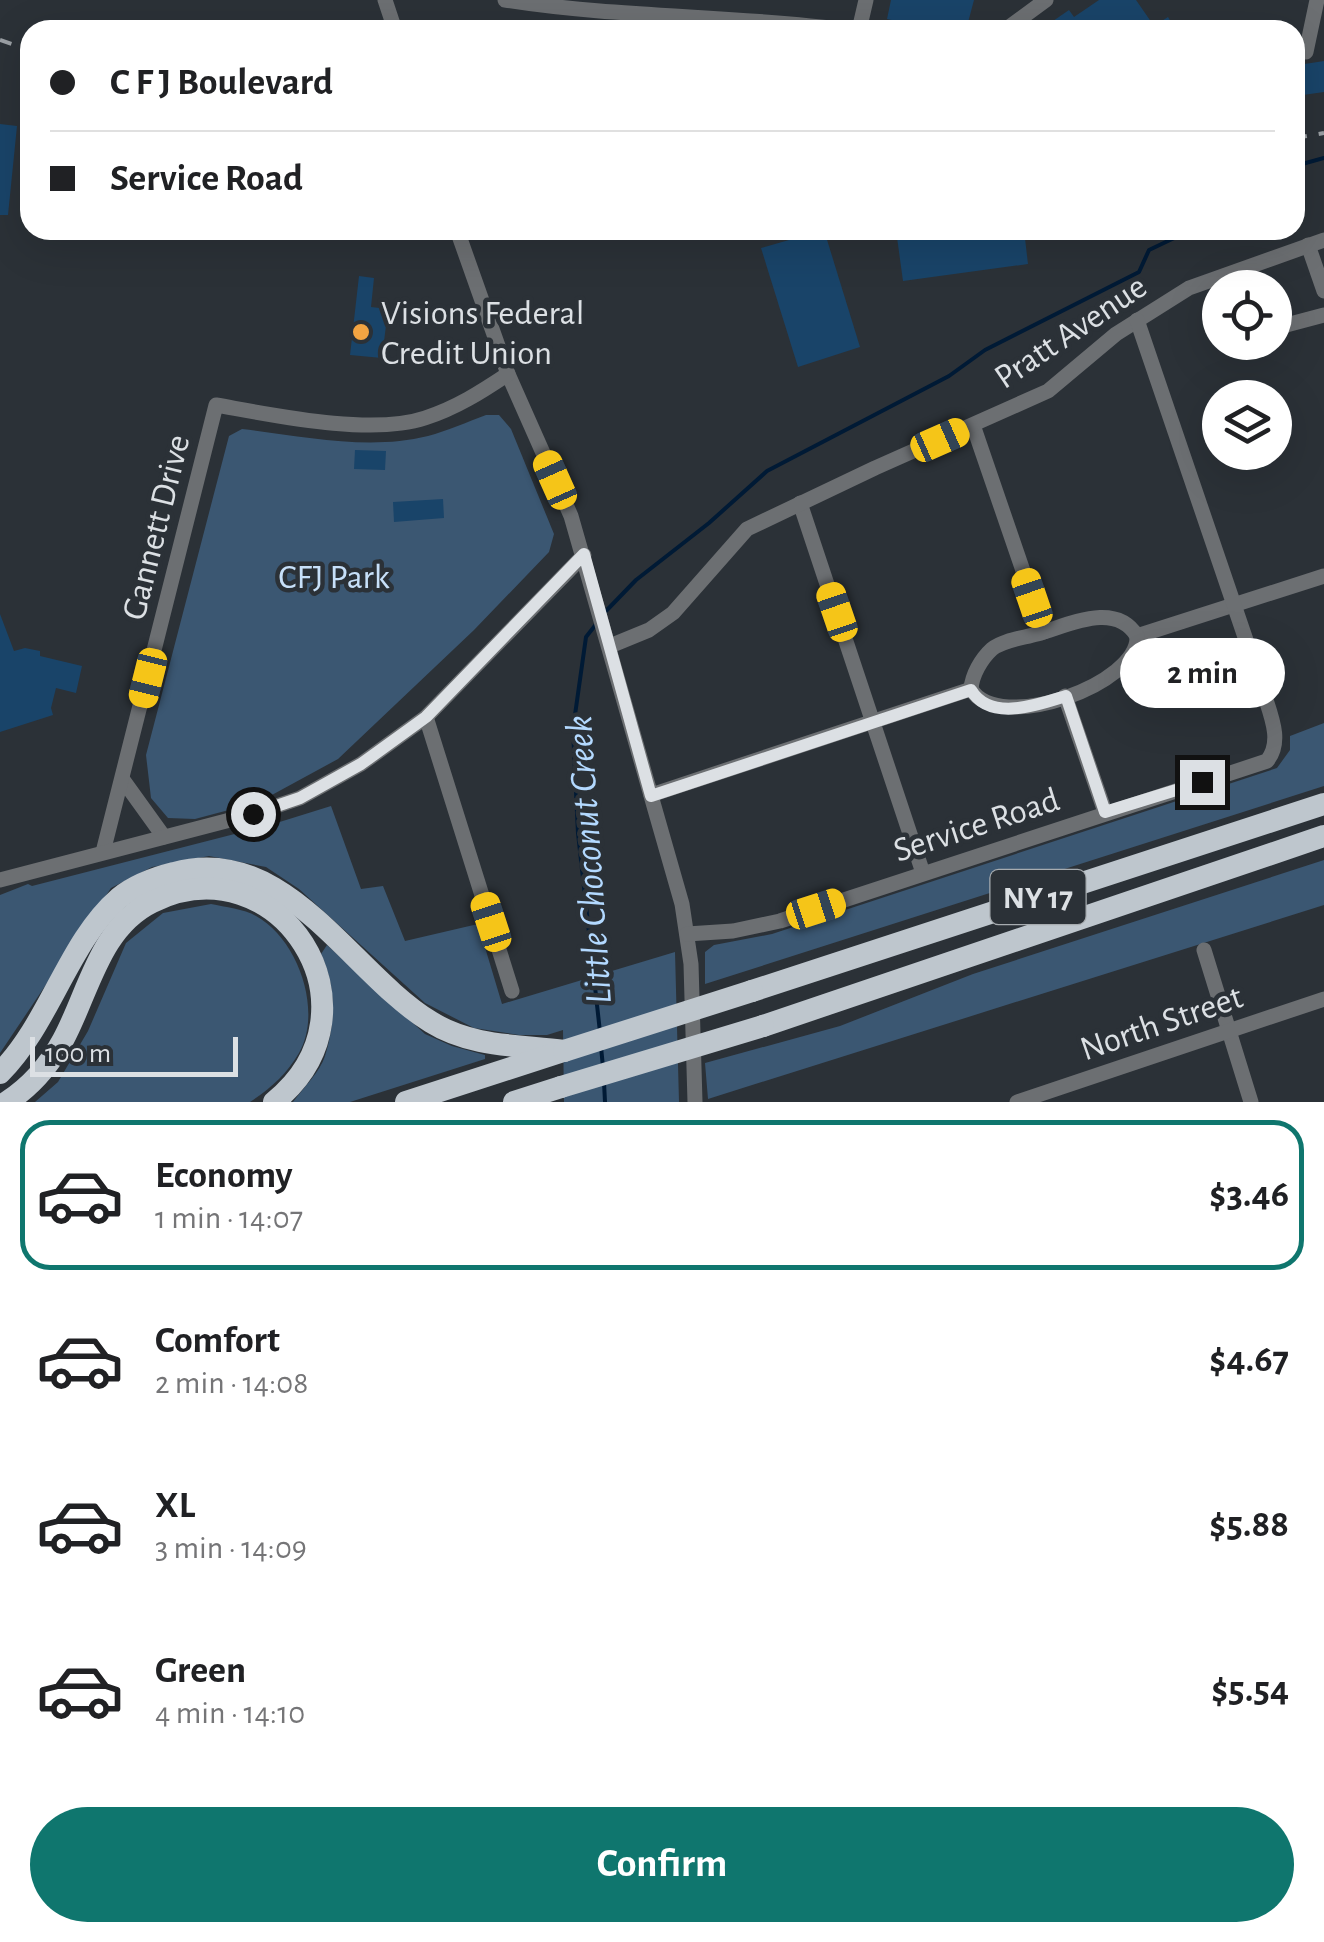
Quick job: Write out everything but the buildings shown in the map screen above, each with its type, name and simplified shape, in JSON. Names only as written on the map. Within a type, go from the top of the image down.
[{"type":"highway","name":"NY 17","points":[[406,1102],[1324,804]]},
{"type":"highway","name":"NY 17","points":[[515,1102],[763,1026],[1324,836]]},
{"type":"highway","points":[[0,1073],[24,1046],[107,910],[136,886],[204,868],[242,874],[282,892],[432,1023],[486,1043],[564,1050]]},
{"type":"highway","points":[[7,1102],[34,1079],[63,1041],[106,944],[132,913],[176,893],[218,890],[258,901],[288,922],[304,943],[316,971],[322,1002],[319,1045],[292,1087],[274,1102]]},
{"type":"street","points":[[505,0],[561,9],[637,7],[767,20]]},
{"type":"street","points":[[1019,20],[1046,0]]},
{"type":"street","points":[[1306,52],[1316,0]]},
{"type":"street","points":[[461,240],[508,374],[584,554],[682,904],[687,934],[695,1102]]},
{"type":"street","points":[[1316,242],[1324,291]]},
{"type":"street","name":"Pratt Avenue","points":[[608,642],[649,630],[673,613],[747,529],[1048,391],[1138,320],[1189,288],[1316,242]]},
{"type":"street","points":[[1292,323],[1324,315]]},
{"type":"street","points":[[1138,320],[1233,605]]},
{"type":"street","name":"Gannett Drive","points":[[103,852],[216,405],[382,425],[422,420],[465,402],[508,374]]},
{"type":"street","points":[[973,425],[1044,632]]},
{"type":"street","points":[[800,503],[923,873]]},
{"type":"street","points":[[0,880],[253,814],[300,798],[361,764],[426,717],[584,554]]},
{"type":"street","points":[[1137,636],[1324,576]]},
{"type":"street","name":"Service Road","points":[[687,934],[733,932],[780,920],[1266,762],[1276,750],[1276,736],[1233,605]]},
{"type":"street","points":[[1102,617],[1118,621],[1137,636],[1138,647],[1110,678],[1066,696],[1009,710],[980,702],[971,690],[972,677],[997,645],[1076,619],[1102,617]]},
{"type":"street","points":[[651,796],[971,690]]},
{"type":"street","points":[[1066,696],[1105,812]]},
{"type":"street","points":[[426,717],[512,991]]},
{"type":"street","points":[[123,780],[164,837]]},
{"type":"street","points":[[1204,950],[1251,1102]]},
{"type":"street","name":"North Street","points":[[1017,1102],[1061,1095],[1324,998]]},
{"type":"green space","name":"CFJ Park","points":[[486,415],[499,415],[511,429],[554,534],[549,552],[474,630],[338,759],[259,802],[195,819],[168,818],[151,798],[146,755],[229,436],[242,429],[335,441],[382,442],[428,436]]},
{"type":"green space","points":[[1324,723],[1324,786],[705,984],[705,952],[714,945],[772,934],[1277,768],[1290,750],[1290,736]]},
{"type":"green space","points":[[331,806],[361,889],[383,886],[405,941],[478,924],[502,1004],[675,952],[679,1102],[564,1102],[563,1030],[547,1035],[519,1035],[474,1028],[425,1003],[299,889],[266,867],[209,856],[152,867],[111,888],[0,1053],[0,895],[28,884],[270,825]]},
{"type":"green space","points":[[1324,860],[1324,905],[708,1099],[705,1063],[840,1026],[973,974]]},
{"type":"green space","points":[[211,904],[256,916],[284,941],[294,958],[307,997],[308,1017],[299,1053],[283,1074],[250,1102],[35,1102],[58,1082],[88,1031],[126,943],[163,913]]},
{"type":"green space","points":[[327,945],[425,1034],[485,1055],[485,1059],[350,1102],[293,1102],[319,1068],[329,1043],[332,991],[321,954]]},
{"type":"waterway","name":"Little Choconut Creek","points":[[1305,163],[1324,158]]},
{"type":"waterway","name":"Little Choconut Creek","points":[[606,611],[636,580],[767,471],[949,376],[985,350],[1139,272],[1149,250],[1170,240]]},
{"type":"waterway","name":"Little Choconut Creek","points":[[597,623],[586,637],[573,729],[578,833],[600,1032]]},
{"type":"waterway","name":"Little Choconut Creek","points":[[601,1047],[603,1067]]},
{"type":"waterway","name":"Little Choconut Creek","points":[[604,1082],[605,1102]]},
{"type":"railway","points":[[0,40],[20,47]]},
{"type":"railway","points":[[1305,136],[1324,133]]},
{"type":"place","name":"Visions Federal Credit Union","points":[[361,332]]},
{"type":"route","points":[[253,814],[300,798],[361,764],[426,717],[584,554],[651,796],[971,690],[980,702],[1009,710],[1066,696],[1105,812],[1202,782]]}]
